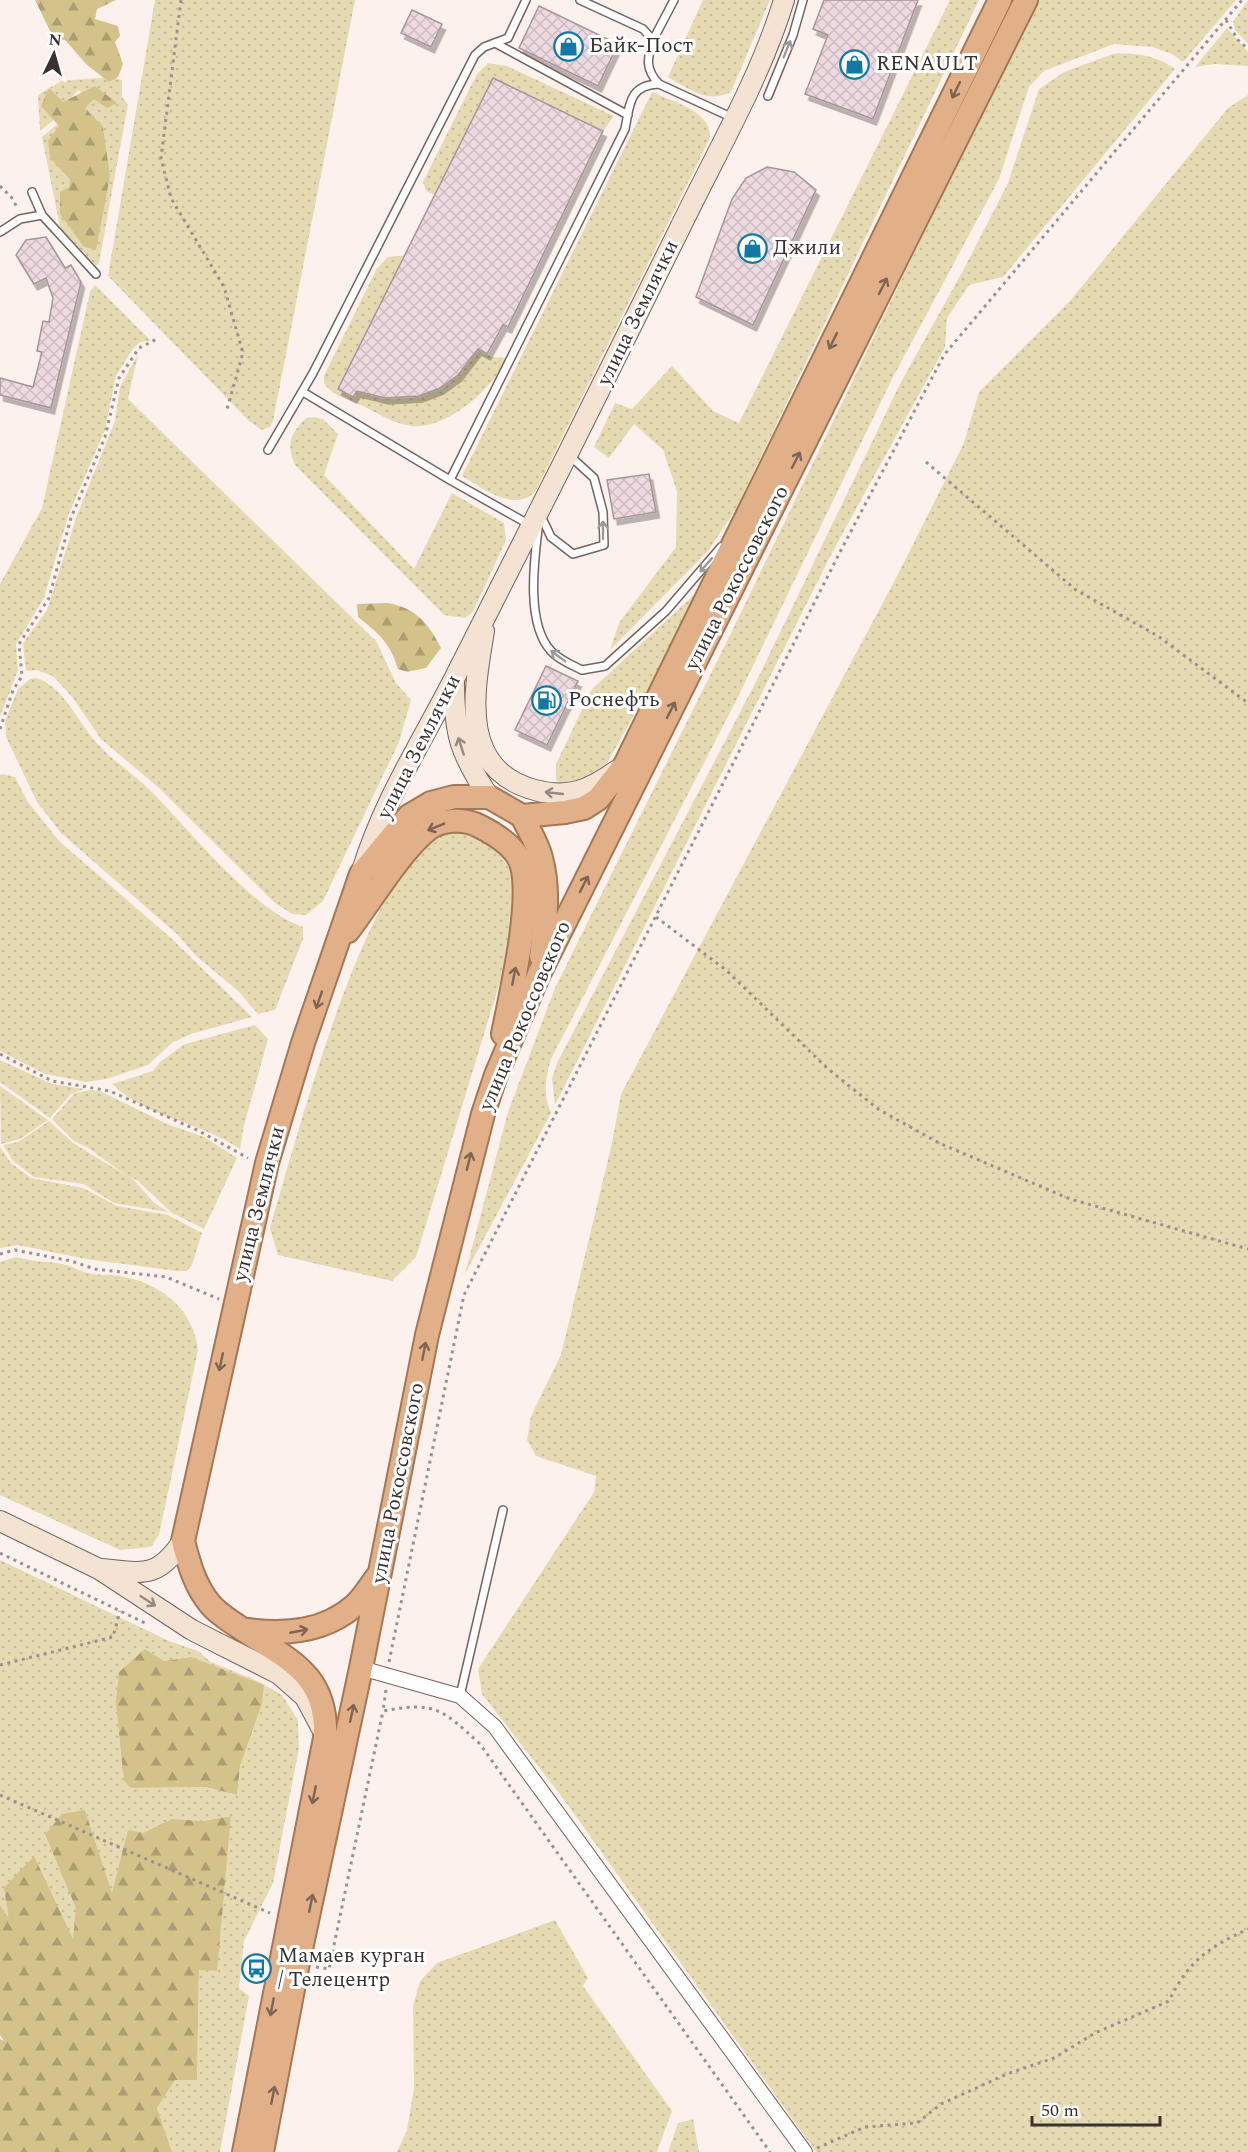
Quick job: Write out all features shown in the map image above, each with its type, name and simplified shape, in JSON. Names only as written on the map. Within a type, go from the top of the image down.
[{"type":"highway","name":"улица Рокоссовского","points":[[522,816],[545,815],[584,808],[598,800],[625,765],[1000,0]]},
{"type":"highway","name":"улица Рокоссовского","points":[[262,2152],[298,1963],[361,1668],[427,1335],[471,1152],[496,1075],[539,974],[1026,0]]},
{"type":"highway","points":[[361,874],[409,816],[431,804],[454,797],[489,797],[522,816],[541,857],[545,882],[545,922],[539,974]]},
{"type":"highway","points":[[338,944],[407,849],[429,828],[456,819],[477,825],[507,843],[522,864],[524,899],[517,960],[496,1075]]},
{"type":"highway","name":"улица Землячки","points":[[183,1541],[267,1163],[303,1043],[361,874]]},
{"type":"highway","points":[[183,1541],[192,1573],[211,1606],[306,1674],[319,1691],[326,1714],[325,1738],[244,2152]]},
{"type":"highway","points":[[241,1628],[276,1634],[298,1632],[325,1624],[354,1606],[380,1573]]},
{"type":"main road","name":"улица Землячки","points":[[361,874],[372,839],[408,762],[454,679],[569,456],[777,25],[784,0]]},
{"type":"main road","points":[[486,614],[474,710],[478,734],[498,772],[515,784],[539,791],[565,794],[585,791],[625,765]]},
{"type":"main road","points":[[454,679],[454,718],[459,743],[468,767],[489,797]]},
{"type":"main road","points":[[0,1521],[99,1569],[192,1630],[279,1674],[294,1685],[316,1713],[325,1738]]},
{"type":"main road","points":[[99,1569],[151,1572],[169,1562],[183,1541]]},
{"type":"street","points":[[361,1668],[460,1696],[495,1727],[810,2150]]},
{"type":"lane","points":[[268,450],[303,392],[475,55],[484,47],[508,38],[526,0]]},
{"type":"lane","points":[[579,0],[643,29],[653,40]]},
{"type":"lane","points":[[674,0],[653,40],[646,60],[650,75],[659,84],[733,118]]},
{"type":"lane","points":[[768,96],[793,35],[803,0]]},
{"type":"lane","points":[[495,43],[628,115]]},
{"type":"lane","points":[[450,480],[625,129],[637,91],[644,85],[659,84]]},
{"type":"lane","points":[[32,192],[42,215],[96,274]]},
{"type":"lane","points":[[0,232],[20,219],[42,215]]},
{"type":"lane","points":[[303,392],[450,480],[536,520],[551,537],[573,554],[604,545],[603,512],[594,478],[569,456]]},
{"type":"lane","points":[[536,520],[533,570],[534,606],[550,650],[582,670],[605,666],[666,611],[745,520]]},
{"type":"lane","points":[[460,1696],[503,1510]]},
{"type":"path","points":[[181,0],[161,158],[171,198],[224,287],[243,353],[227,408]]},
{"type":"path","points":[[298,1963],[329,1969],[383,1711],[391,1646],[464,1295],[839,554],[944,355],[1242,0]]},
{"type":"path","points":[[1226,20],[1238,40],[1248,49]]},
{"type":"path","points":[[0,186],[13,199],[20,219]]},
{"type":"path","points":[[0,729],[9,699],[22,676],[19,645],[49,598],[72,518],[105,437],[119,378],[139,348],[159,338]]},
{"type":"path","points":[[926,462],[1076,590],[1158,636],[1248,703]]},
{"type":"path","points":[[656,916],[726,970],[827,1068],[878,1109],[939,1143],[1070,1198],[1248,1249]]},
{"type":"path","points":[[0,1054],[52,1081],[110,1091],[199,1131],[245,1157],[267,1163]]},
{"type":"path","points":[[0,1254],[15,1250],[71,1260],[95,1269],[165,1277],[234,1305]]},
{"type":"path","points":[[0,1553],[150,1625]]},
{"type":"path","points":[[0,1665],[113,1637],[120,1611]]},
{"type":"path","points":[[383,1711],[415,1705],[448,1714],[480,1744],[770,2152]]},
{"type":"path","points":[[0,1796],[270,1913]]},
{"type":"path","points":[[268,1924],[272,1902]]},
{"type":"path","points":[[810,2150],[865,2127],[917,2123],[941,2104],[1007,2074],[1054,2058],[1095,2033],[1169,2001],[1180,1978],[1210,1947],[1248,1929]]},
{"type":"shaded area","points":[[155,0],[355,0],[273,421],[270,427],[262,430],[249,421],[108,276]]},
{"type":"shaded area","points":[[703,0],[770,0],[731,92],[722,95],[698,94],[668,77]]},
{"type":"shaded area","points":[[950,0],[979,0],[736,509],[708,551],[610,650],[619,623],[676,547],[677,491],[663,450],[634,424],[609,458],[594,447],[615,403],[632,409],[672,366],[713,411],[739,423]]},
{"type":"shaded area","points":[[1039,0],[1236,0],[1183,62],[1172,54],[1152,47],[1114,44],[1044,71],[1029,87],[999,179],[892,379],[735,703],[551,1059],[546,1086],[551,1113],[465,1274],[508,1112],[555,988],[734,627],[1003,69]]},
{"type":"shaded area","points":[[1248,0],[1248,44],[1235,30],[1233,22]]},
{"type":"shaded area","points":[[1227,28],[1248,52],[1248,66],[1214,64],[1195,67]]},
{"type":"shaded area","points":[[1113,54],[1146,56],[1175,69],[1003,277],[969,285],[947,318],[945,347],[833,551],[555,1105],[552,1079],[557,1063],[759,676],[900,384],[966,265],[1008,183],[1039,89],[1064,72]]},
{"type":"shaded area","points":[[488,63],[507,66],[614,116],[603,131],[493,78],[435,195],[426,191],[423,182],[477,74]]},
{"type":"shaded area","points":[[111,77],[122,80],[122,97],[128,104],[99,263],[96,266],[60,227],[42,137],[80,105],[86,96],[78,90],[72,98],[74,103],[40,131],[38,95],[61,81]]},
{"type":"shaded area","points":[[652,92],[698,114],[709,129],[710,138],[535,492],[526,498],[517,500],[498,496],[462,476]]},
{"type":"shaded area","points":[[1248,95],[1248,2152],[816,2152],[562,1797],[482,1694],[478,1669],[594,1492],[596,1476],[536,1456],[527,1440],[531,1416],[561,1355],[612,1143],[621,1094],[895,580],[964,443],[979,392],[1070,301],[1228,108]]},
{"type":"shaded area","points":[[404,256],[338,389],[353,396],[357,391],[394,398],[411,397],[426,394],[440,387],[466,364],[478,349],[492,357],[508,358],[491,383],[465,406],[436,423],[421,426],[389,420],[336,394],[324,383],[324,376],[377,268],[388,257]]},
{"type":"shaded area","points":[[95,285],[151,341],[140,342],[132,350],[116,376],[105,430],[68,516],[44,598],[16,644],[18,670],[0,717],[0,584],[42,508],[90,292]]},
{"type":"shaded area","points":[[138,354],[128,399],[376,641],[396,683],[411,700],[399,742],[323,901],[306,915],[292,914],[275,903],[159,788],[101,739],[73,698],[53,676],[37,670],[26,671],[23,643],[47,610],[77,515],[115,421],[120,387]]},
{"type":"shaded area","points":[[306,418],[323,419],[338,434],[324,475],[414,569],[452,493],[504,523],[506,540],[473,612],[465,618],[444,615],[295,465],[290,445],[293,434]]},
{"type":"shaded area","points":[[707,583],[606,765],[582,784],[562,785],[556,780],[556,764],[592,689]]},
{"type":"shaded area","points":[[37,678],[55,689],[102,748],[146,786],[244,888],[264,905],[303,927],[303,939],[275,1010],[258,1014],[237,990],[196,956],[178,935],[61,833],[37,802],[6,737],[5,721],[18,689],[30,679]]},
{"type":"shaded area","points":[[0,775],[15,777],[28,802],[59,841],[172,939],[252,1017],[191,1034],[173,1042],[148,1065],[107,1079],[86,1082],[45,1074],[0,1051]]},
{"type":"shaded area","points":[[460,831],[494,846],[513,874],[516,902],[506,962],[416,1257],[392,1281],[278,1255],[270,1228],[314,1079],[358,959],[382,906],[408,865],[434,839]]},
{"type":"shaded area","points":[[255,1025],[268,1039],[244,1125],[240,1149],[208,1132],[141,1105],[112,1084],[153,1071],[160,1062],[185,1044]]},
{"type":"shaded area","points":[[0,1060],[52,1084],[84,1089],[71,1094],[50,1118],[0,1082]]},
{"type":"shaded area","points":[[0,1086],[48,1120],[20,1139],[1,1144]]},
{"type":"shaded area","points":[[100,1091],[167,1124],[204,1137],[237,1158],[204,1229],[172,1213],[137,1180],[128,1177],[90,1149],[74,1141],[52,1119],[75,1093]]},
{"type":"shaded area","points":[[49,1121],[73,1143],[135,1181],[153,1202],[168,1212],[114,1203],[83,1184],[34,1177],[13,1161],[3,1145],[18,1142]]},
{"type":"shaded area","points":[[0,1147],[11,1163],[31,1178],[83,1188],[117,1206],[168,1215],[202,1233],[192,1265],[187,1271],[177,1271],[86,1259],[18,1245],[0,1248]]},
{"type":"shaded area","points":[[16,1257],[67,1265],[93,1274],[120,1276],[139,1281],[164,1293],[183,1312],[190,1323],[198,1350],[159,1535],[151,1547],[120,1550],[0,1495],[0,1262]]},
{"type":"shaded area","points":[[0,1560],[169,1641],[198,1651],[211,1662],[258,1681],[282,1695],[298,1720],[299,1748],[273,1883],[244,1941],[239,1988],[249,1996],[220,2152],[172,2152],[157,2108],[175,2080],[197,2080],[199,1969],[216,1971],[231,1816],[203,1821],[172,1819],[143,1833],[112,1894],[85,1810],[45,1836],[77,1908],[73,1940],[9,1921],[0,1905]],"holes":[[[145,1649],[164,1661],[191,1657],[262,1704],[240,1766],[237,1795],[206,1787],[131,1788],[124,1781],[122,1754]]]},
{"type":"shaded area","points":[[555,1920],[588,1978],[583,1986],[672,2111],[657,2152],[397,2152],[407,2130],[414,2088],[413,2006],[420,1981],[437,1963]]},
{"type":"shaded area","points":[[693,2119],[699,2152],[668,2152],[678,2123]]},
{"type":"green space","points":[[35,0],[116,0],[97,9],[95,19],[118,26],[120,36],[115,42],[123,64],[118,77],[109,82],[87,65],[65,40],[54,39]]},
{"type":"green space","points":[[95,86],[117,103],[107,108],[94,99],[85,108],[103,127],[110,176],[96,250],[84,247],[60,214],[60,192],[69,187],[70,179],[50,158],[48,141],[59,126],[41,106],[49,88],[63,102]]},
{"type":"green space","points":[[357,604],[398,605],[421,618],[436,639],[441,648],[426,668],[407,672],[398,669],[383,639],[358,617]]},
{"type":"green space","points":[[145,1649],[164,1661],[191,1657],[264,1685],[262,1704],[240,1766],[237,1795],[206,1787],[131,1788],[124,1781],[116,1703],[119,1672]]},
{"type":"green space","points":[[85,1810],[112,1893],[128,1830],[143,1833],[172,1819],[203,1821],[231,1816],[217,1971],[199,1970],[197,2080],[175,2080],[157,2108],[172,2152],[0,2152],[0,2039],[4,2041],[0,2035],[0,1905],[9,1919],[4,1888],[34,1856],[73,1939],[76,1908],[45,1835],[62,1814]]},
{"type":"building","name":"RENAULT","points":[[824,0],[918,0],[873,119],[805,94],[828,35],[813,29]]},
{"type":"building","name":"Байк-Пост","points":[[539,6],[618,44],[598,86],[519,48]]},
{"type":"building","points":[[412,10],[442,24],[431,47],[401,33]]},
{"type":"building","points":[[493,78],[603,131],[508,327],[503,325],[487,354],[478,349],[458,375],[440,388],[419,396],[385,398],[357,391],[353,397],[338,389]]},
{"type":"building","name":"Джили","points":[[767,167],[794,172],[816,190],[753,325],[696,297],[732,199],[746,178]]},
{"type":"building","points":[[46,237],[65,268],[71,265],[81,282],[51,408],[0,395],[0,378],[33,387],[42,352],[37,351],[43,321],[49,322],[53,298],[46,278],[34,284],[16,255],[26,240]]},
{"type":"building","points":[[649,474],[656,512],[614,519],[607,480]]},
{"type":"building","points":[[546,666],[578,681],[547,745],[515,730]]},
{"type":"place","name":"Байк-Пост","points":[[568,46]]},
{"type":"place","name":"RENAULT","points":[[855,64]]},
{"type":"place","name":"Джили","points":[[752,248]]},
{"type":"place","name":"Роснефть","points":[[547,700]]},
{"type":"place","name":"Мамаев курган / Телецентр","points":[[257,1968]]}]
